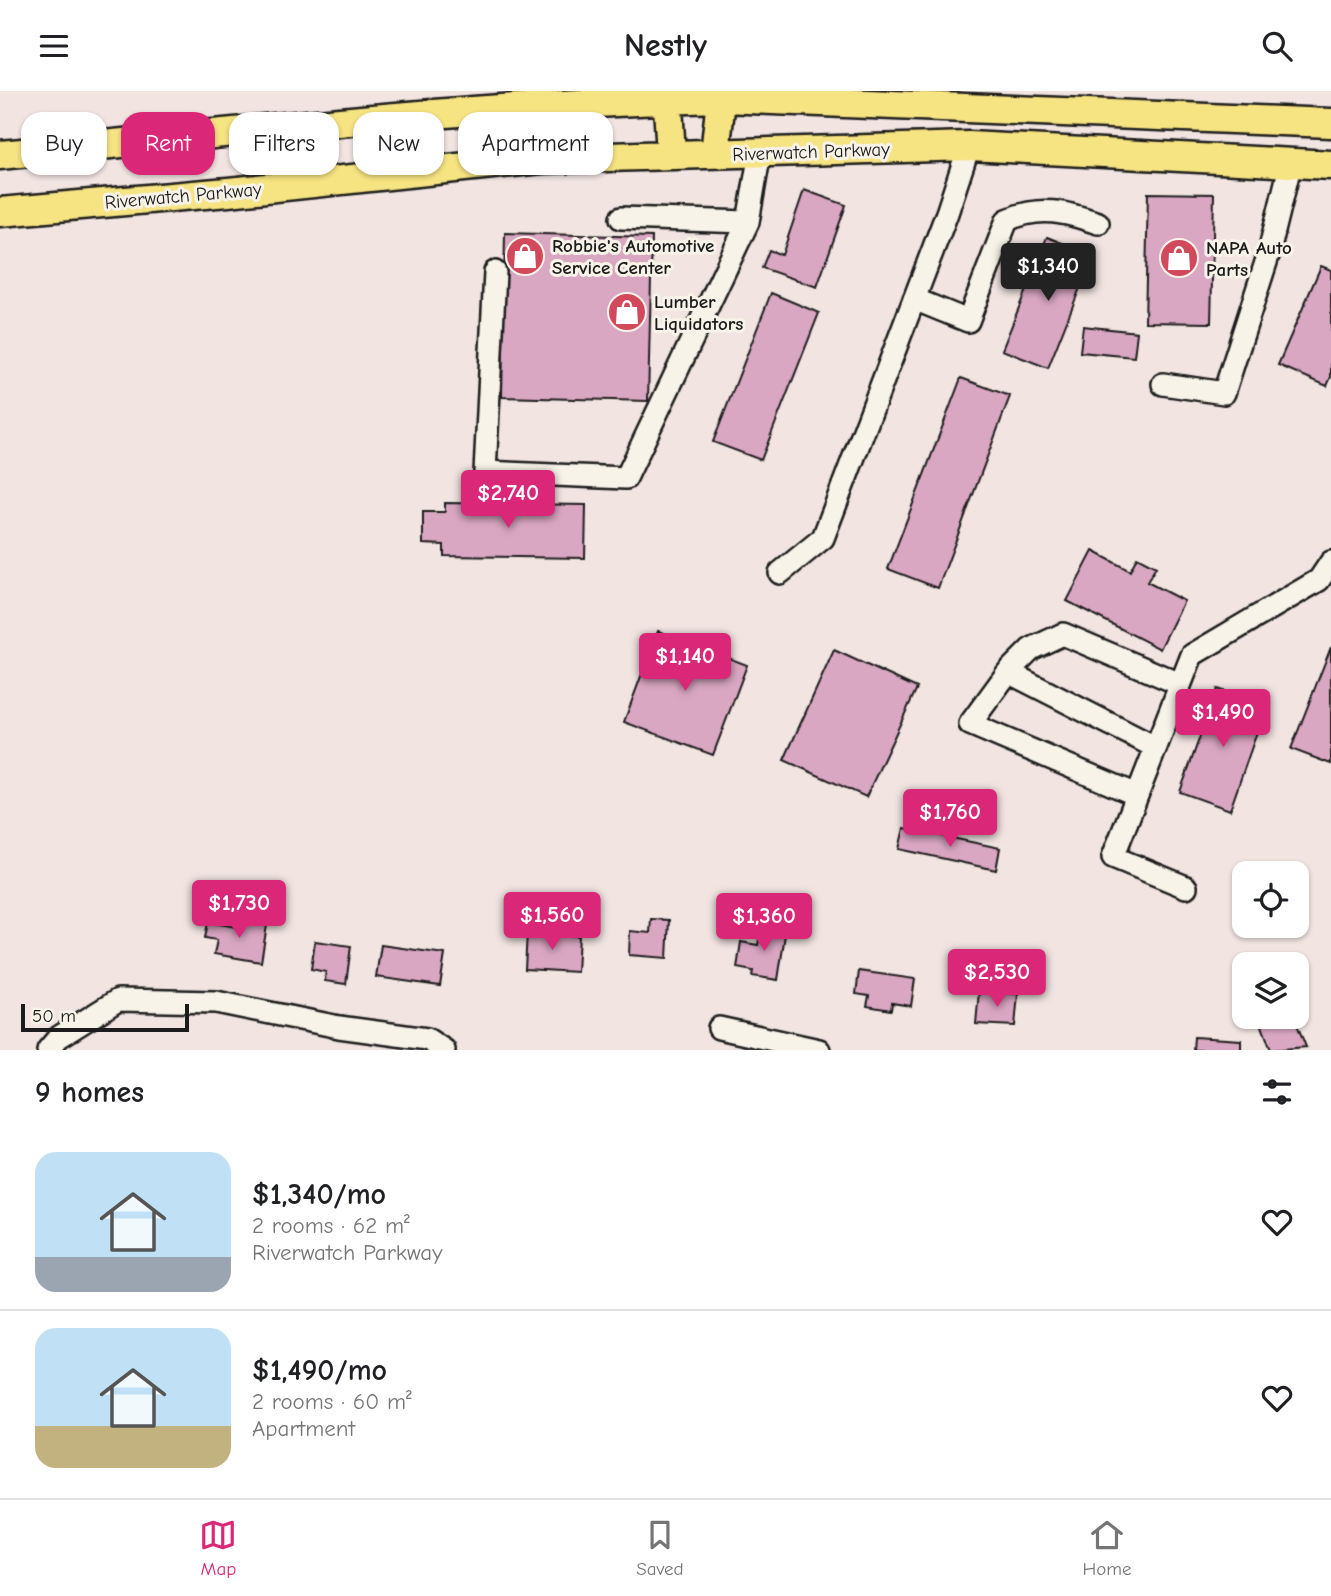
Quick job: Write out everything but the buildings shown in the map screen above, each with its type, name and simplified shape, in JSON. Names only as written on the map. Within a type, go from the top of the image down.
[{"type":"main road","points":[[715,153],[722,94]]},
{"type":"main road","points":[[0,155],[667,95],[722,94],[1331,123]]},
{"type":"main road","points":[[667,95],[671,155]]},
{"type":"main road","name":"Riverwatch Parkway","points":[[0,212],[228,192],[542,159],[969,146],[1331,165]]},
{"type":"street","points":[[780,573],[823,538],[969,146]]},
{"type":"street","points":[[495,272],[485,472],[626,478],[748,222],[760,152]]},
{"type":"street","points":[[1163,384],[1224,393],[1268,256],[1291,162]]},
{"type":"street","points":[[914,299],[968,321],[1007,220],[1023,213],[1049,210],[1098,223]]},
{"type":"street","points":[[621,218],[748,222]]},
{"type":"street","points":[[1186,887],[1112,857],[1192,655],[1319,580],[1331,562]]},
{"type":"street","points":[[1137,795],[970,724],[1008,672],[1031,649],[1063,634],[1180,684]]},
{"type":"street","points":[[1008,672],[1155,747]]},
{"type":"street","points":[[48,1050],[59,1037],[118,1000],[216,1002],[339,1027],[427,1039],[444,1050]]},
{"type":"street","points":[[719,1028],[819,1050]]},
{"type":"place","name":"Robbie's Automotive Service Center","points":[[525,256]]},
{"type":"place","name":"NAPA Auto Parts","points":[[1179,258]]},
{"type":"place","name":"Lumber Liquidators","points":[[627,312]]}]
